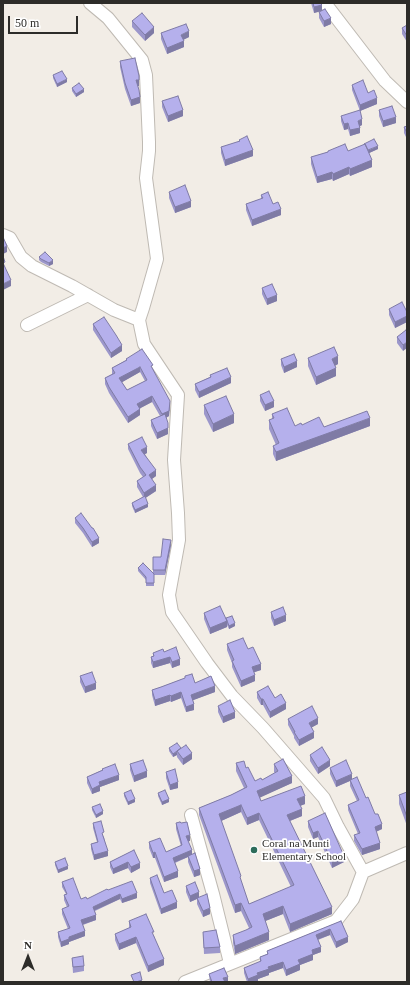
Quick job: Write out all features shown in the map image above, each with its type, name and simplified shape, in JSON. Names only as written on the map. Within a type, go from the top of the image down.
[{"type":"street","points":[[90,3],[108,18],[142,60],[146,75],[149,142],[146,178],[157,259],[143,308],[138,320],[144,344],[178,395],[174,460],[179,540],[169,595],[172,612],[232,696],[263,728],[324,798],[363,872]]},
{"type":"street","points":[[325,3],[385,80],[407,102]]},
{"type":"street","points":[[3,235],[10,238],[21,257],[32,266],[72,286],[114,310],[138,320]]},
{"type":"street","points":[[26,325],[88,295]]},
{"type":"street","points":[[191,815],[230,963]]},
{"type":"street","points":[[185,982],[336,921],[353,899],[363,872],[407,853]]},
{"type":"building","points":[[313,3],[320,3],[322,5],[314,7]]},
{"type":"building","points":[[325,9],[331,18],[324,21],[319,12]]},
{"type":"building","points":[[142,13],[154,27],[145,35],[132,21]]},
{"type":"building","points":[[186,24],[189,31],[181,35],[184,41],[167,48],[161,33]]},
{"type":"building","points":[[407,25],[407,36],[402,28]]},
{"type":"building","points":[[135,58],[139,76],[139,80],[136,80],[140,97],[131,100],[120,61]]},
{"type":"building","points":[[62,71],[67,79],[57,84],[53,75]]},
{"type":"building","points":[[363,80],[368,93],[374,90],[377,98],[360,105],[352,85]]},
{"type":"building","points":[[79,83],[84,89],[76,94],[72,88]]},
{"type":"building","points":[[178,96],[183,110],[168,116],[162,101]]},
{"type":"building","points":[[392,106],[396,117],[383,121],[379,110]]},
{"type":"building","points":[[360,110],[362,119],[358,121],[360,128],[350,130],[348,123],[344,124],[341,116]]},
{"type":"building","points":[[407,126],[407,133],[404,127]]},
{"type":"building","points":[[247,136],[253,150],[225,160],[221,147],[240,141],[239,140]]},
{"type":"building","points":[[374,139],[378,146],[368,150],[364,144]]},
{"type":"building","points":[[345,144],[348,151],[365,144],[372,160],[350,169],[349,167],[333,174],[332,172],[317,177],[311,157],[328,152]]},
{"type":"building","points":[[185,185],[191,201],[175,207],[169,192]]},
{"type":"building","points":[[268,192],[273,204],[278,202],[281,209],[252,220],[246,204],[263,198],[261,195]]},
{"type":"building","points":[[3,237],[7,246],[3,248]]},
{"type":"building","points":[[45,252],[53,260],[49,263],[39,257]]},
{"type":"building","points":[[3,263],[11,280],[3,284]]},
{"type":"building","points":[[272,284],[277,295],[267,299],[262,288]]},
{"type":"building","points":[[402,302],[407,312],[407,316],[395,322],[389,309]]},
{"type":"building","points":[[104,317],[122,345],[111,353],[93,324]]},
{"type":"building","points":[[406,330],[407,342],[403,345],[397,337]]},
{"type":"building","points":[[334,347],[338,356],[332,359],[336,368],[316,377],[308,358]]},
{"type":"building","points":[[142,349],[153,365],[151,366],[170,401],[169,411],[162,414],[152,396],[137,404],[140,409],[128,417],[105,378],[115,373],[112,368],[127,360],[126,359]],"holes":[[[140,367],[147,380],[127,390],[119,378]]]},
{"type":"building","points":[[294,354],[297,361],[284,367],[281,359]]},
{"type":"building","points":[[227,368],[231,377],[199,392],[195,384],[211,377],[210,375]]},
{"type":"building","points":[[269,391],[274,401],[265,405],[260,395]]},
{"type":"building","points":[[226,396],[234,414],[213,424],[204,405]]},
{"type":"building","points":[[287,408],[295,426],[301,423],[302,425],[319,417],[324,427],[367,411],[370,418],[276,452],[273,446],[279,443],[269,420],[274,418],[272,414]]},
{"type":"building","points":[[165,414],[168,428],[157,433],[151,420]]},
{"type":"building","points":[[142,437],[147,447],[141,450],[156,470],[149,475],[156,485],[144,493],[137,481],[146,475],[128,444]]},
{"type":"building","points":[[145,496],[148,504],[135,510],[132,503]]},
{"type":"building","points":[[81,513],[99,538],[92,542],[75,518]]},
{"type":"building","points":[[163,539],[171,540],[165,570],[153,570],[153,557],[161,557]]},
{"type":"building","points":[[143,563],[154,574],[154,583],[146,583],[146,577],[138,568]]},
{"type":"building","points":[[220,606],[227,621],[210,628],[204,613]]},
{"type":"building","points":[[283,607],[286,615],[274,620],[271,612]]},
{"type":"building","points":[[232,616],[235,623],[229,626],[226,618]]},
{"type":"building","points":[[243,638],[248,649],[253,647],[261,664],[252,667],[255,675],[241,681],[232,661],[234,660],[227,644]]},
{"type":"building","points":[[176,647],[180,659],[172,662],[170,657],[153,662],[151,657],[154,656],[153,653],[163,649],[164,652]]},
{"type":"building","points":[[92,672],[96,683],[85,687],[80,676]]},
{"type":"building","points":[[192,674],[195,683],[211,676],[215,686],[191,695],[194,704],[186,707],[181,692],[155,700],[152,690]]},
{"type":"building","points":[[268,686],[275,698],[281,694],[286,703],[270,712],[263,699],[261,699],[257,692]]},
{"type":"building","points":[[230,700],[235,712],[223,717],[218,706]]},
{"type":"building","points":[[312,706],[318,718],[309,723],[314,732],[299,740],[288,719]]},
{"type":"building","points":[[177,743],[181,748],[173,754],[169,748]]},
{"type":"building","points":[[186,745],[192,753],[183,759],[177,751]]},
{"type":"building","points":[[322,747],[330,760],[318,768],[310,755]]},
{"type":"building","points":[[283,759],[292,776],[257,791],[261,801],[301,786],[305,796],[297,799],[302,809],[287,815],[332,907],[290,924],[283,906],[263,914],[269,932],[235,946],[233,935],[252,927],[241,903],[235,905],[199,808],[247,787],[236,763],[244,761],[246,768],[248,767],[255,781],[261,778],[262,780],[278,771],[274,764]],"holes":[[[241,805],[247,818],[259,813],[294,885],[249,904],[240,877],[241,876],[219,814]]]},
{"type":"building","points":[[143,760],[147,771],[134,776],[130,764]]},
{"type":"building","points":[[346,760],[352,774],[336,781],[330,768]]},
{"type":"building","points":[[115,764],[119,775],[99,782],[100,785],[92,789],[87,777]]},
{"type":"building","points":[[175,769],[178,782],[170,785],[166,772]]},
{"type":"building","points":[[357,777],[366,798],[368,797],[375,814],[378,814],[382,824],[375,827],[380,843],[362,849],[354,835],[360,833],[348,805],[359,800],[350,780]]},
{"type":"building","points":[[131,790],[135,799],[128,802],[124,793]]},
{"type":"building","points":[[165,790],[169,799],[162,802],[158,793]]},
{"type":"building","points":[[407,792],[407,817],[399,795]]},
{"type":"building","points":[[100,804],[103,811],[96,815],[92,807]]},
{"type":"building","points":[[325,813],[344,856],[332,862],[318,831],[313,833],[308,821]]},
{"type":"building","points":[[101,821],[104,832],[102,833],[108,851],[94,855],[91,844],[98,842],[93,823]]},
{"type":"building","points":[[187,822],[190,835],[186,836],[192,850],[173,858],[178,871],[164,877],[155,852],[153,853],[149,842],[160,838],[166,852],[182,845],[176,823]]},
{"type":"building","points":[[134,850],[140,863],[131,867],[128,862],[113,869],[110,862]]},
{"type":"building","points":[[195,853],[200,869],[194,871],[188,856]]},
{"type":"building","points":[[65,858],[68,866],[58,870],[55,862]]},
{"type":"building","points":[[157,875],[164,893],[172,890],[177,902],[161,909],[150,878]]},
{"type":"building","points":[[73,878],[81,899],[86,897],[87,899],[107,889],[108,890],[132,881],[137,893],[122,899],[120,894],[93,907],[96,915],[81,920],[85,931],[69,937],[69,939],[61,942],[58,932],[70,928],[62,909],[69,906],[64,895],[67,894],[62,882]]},
{"type":"building","points":[[195,882],[199,892],[190,896],[186,886]]},
{"type":"building","points":[[207,894],[210,908],[203,911],[197,898]]},
{"type":"building","points":[[146,914],[164,959],[148,966],[136,937],[119,944],[115,934],[131,927],[129,921]]},
{"type":"building","points":[[341,921],[348,937],[336,942],[330,929],[316,935],[321,947],[312,950],[313,954],[298,960],[300,964],[286,970],[283,962],[268,967],[269,969],[257,973],[258,975],[248,979],[244,968],[261,961],[260,957],[268,954],[267,951]]},
{"type":"building","points":[[216,930],[220,947],[204,948],[203,932]]},
{"type":"building","points":[[83,956],[84,966],[73,967],[72,958]]},
{"type":"building","points":[[224,968],[228,977],[223,978],[225,982],[212,982],[209,974]]},
{"type":"building","points":[[140,972],[142,980],[134,982],[131,975]]},
{"type":"place","name":"Coral na Munti Elementary School","points":[[254,850]]}]
